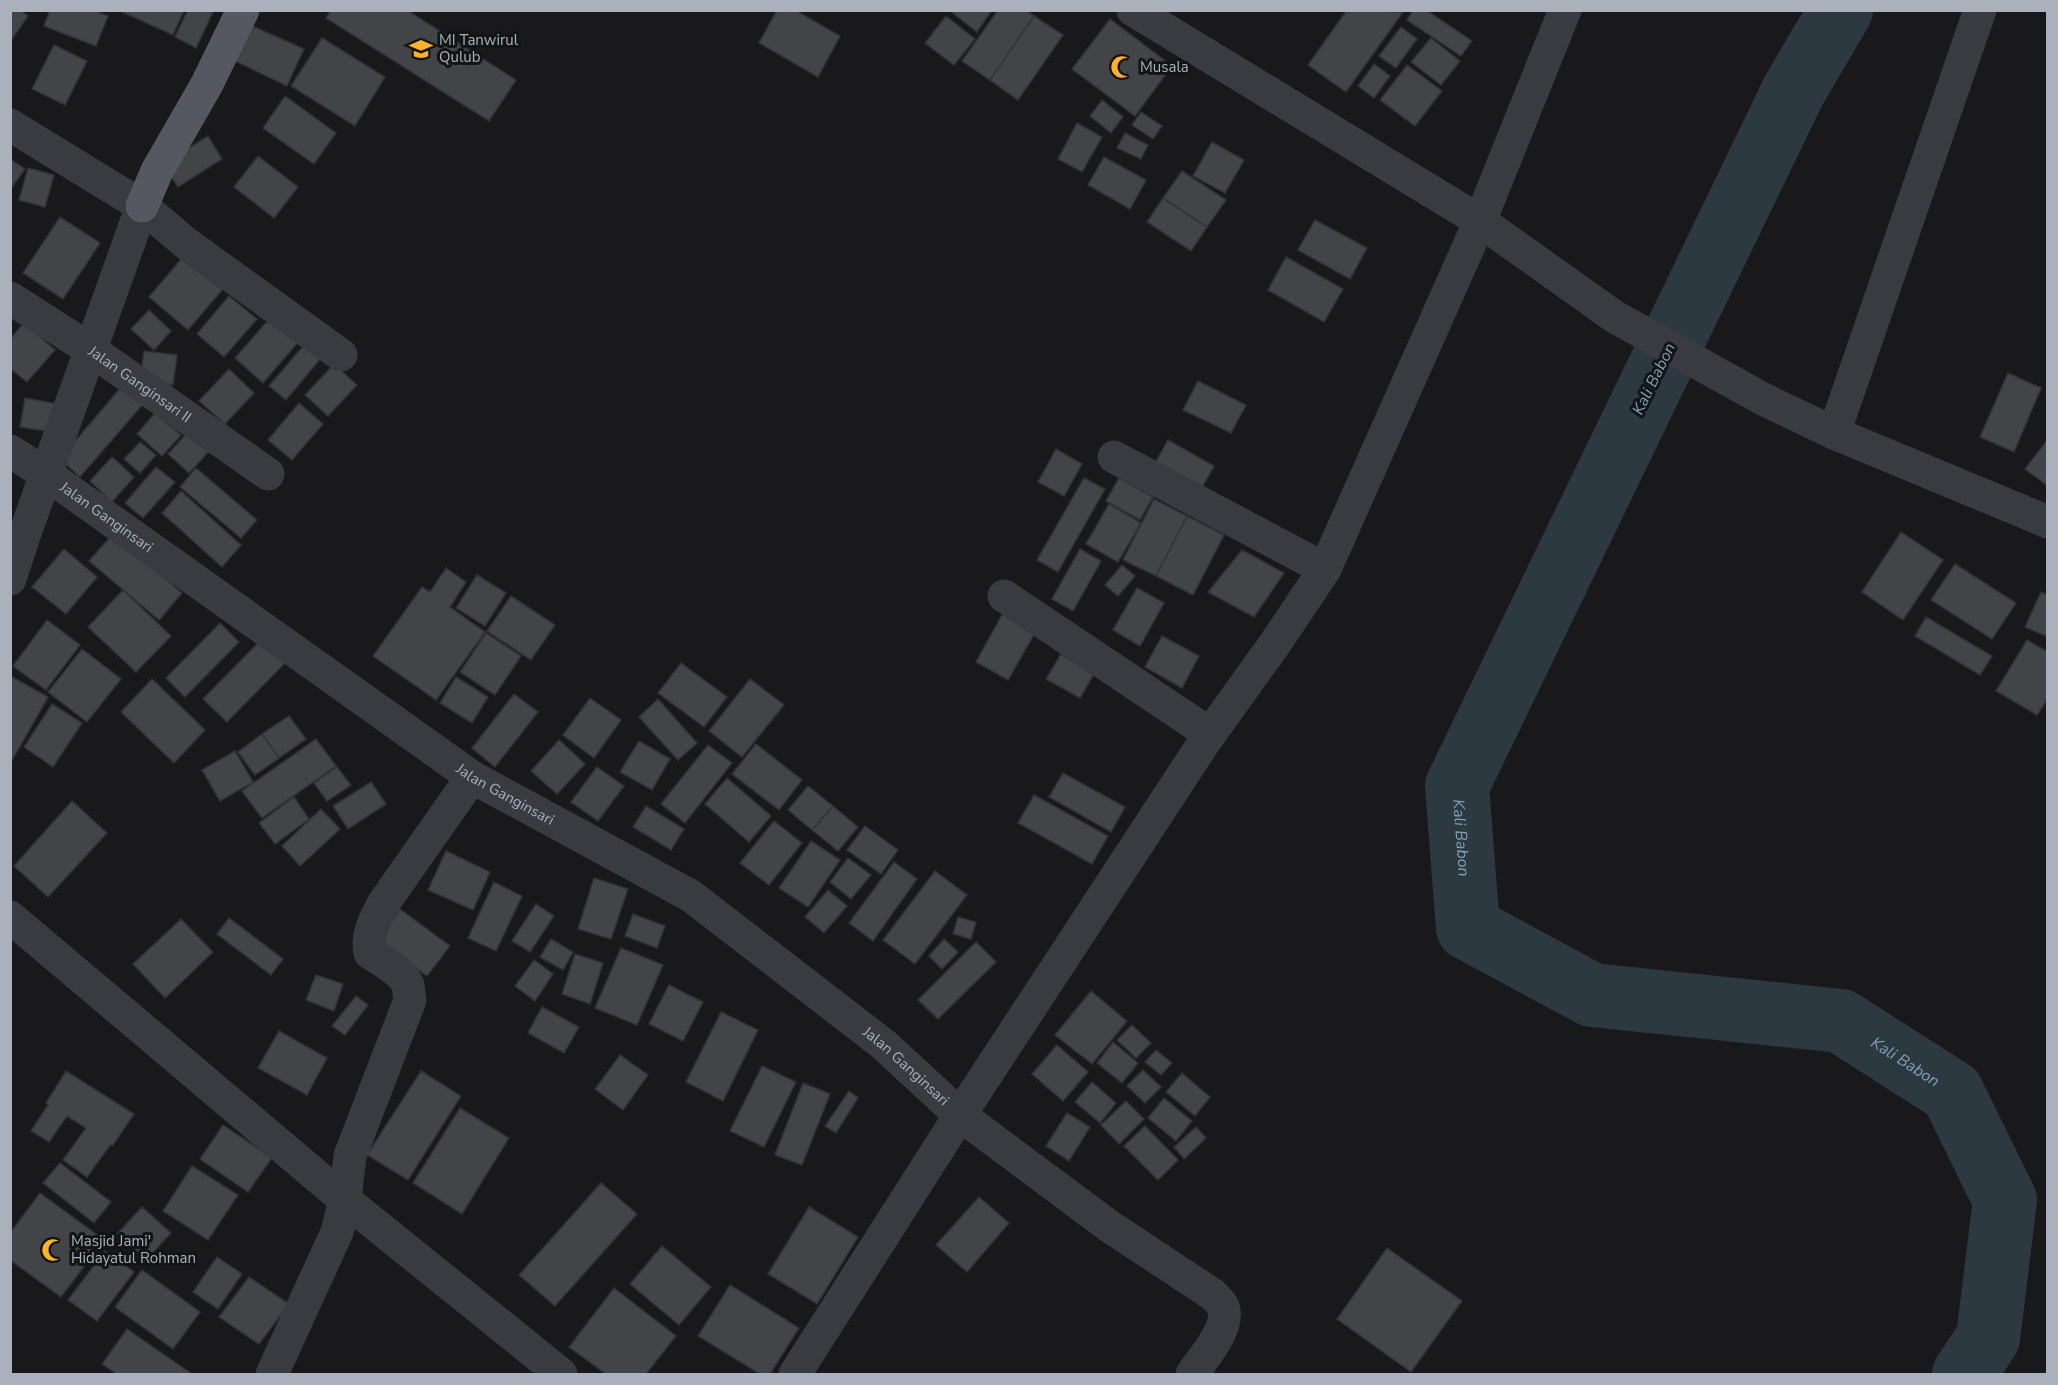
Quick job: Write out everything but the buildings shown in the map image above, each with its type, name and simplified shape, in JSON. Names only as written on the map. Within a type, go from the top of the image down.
[{"type":"main road","points":[[142,206],[157,171],[207,84],[243,10]]},
{"type":"street","points":[[1133,10],[1480,222],[1615,318],[1763,399],[1834,433],[2048,522]]},
{"type":"street","points":[[795,1374],[960,1115],[1210,734],[1325,569],[1480,222],[1564,10]]},
{"type":"street","points":[[1834,433],[1980,10]]},
{"type":"street","points":[[10,125],[142,206],[187,244],[341,355]]},
{"type":"street","points":[[10,579],[142,206]]},
{"type":"street","name":"Jalan Ganginsari II","points":[[10,298],[91,350],[268,474]]},
{"type":"street","name":"Jalan Ganginsari","points":[[10,451],[46,474],[472,777],[691,896],[883,1044],[960,1115],[1109,1226],[1212,1294],[1222,1305],[1225,1317],[1222,1329],[1192,1374]]},
{"type":"street","points":[[1114,457],[1325,569]]},
{"type":"street","points":[[1004,596],[1210,734]]},
{"type":"street","points":[[272,1374],[337,1232],[345,1200],[350,1156],[410,1000],[408,986],[404,979],[397,971],[370,953],[368,945],[374,923],[383,904],[472,777]]},
{"type":"street","points":[[10,917],[345,1200],[561,1374]]},
{"type":"waterway","name":"Kali Babon","points":[[1841,10],[1794,90],[1457,786],[1468,928],[1592,995],[1841,1021],[1952,1092],[2005,1200],[1988,1338],[1964,1374]]},
{"type":"place","name":"MI Tanwirul Qulub","points":[[421,49]]},
{"type":"place","name":"Musala","points":[[1122,67]]},
{"type":"place","name":"Masjid Jami' Hidayatul Rohman","points":[[53,1250]]}]
